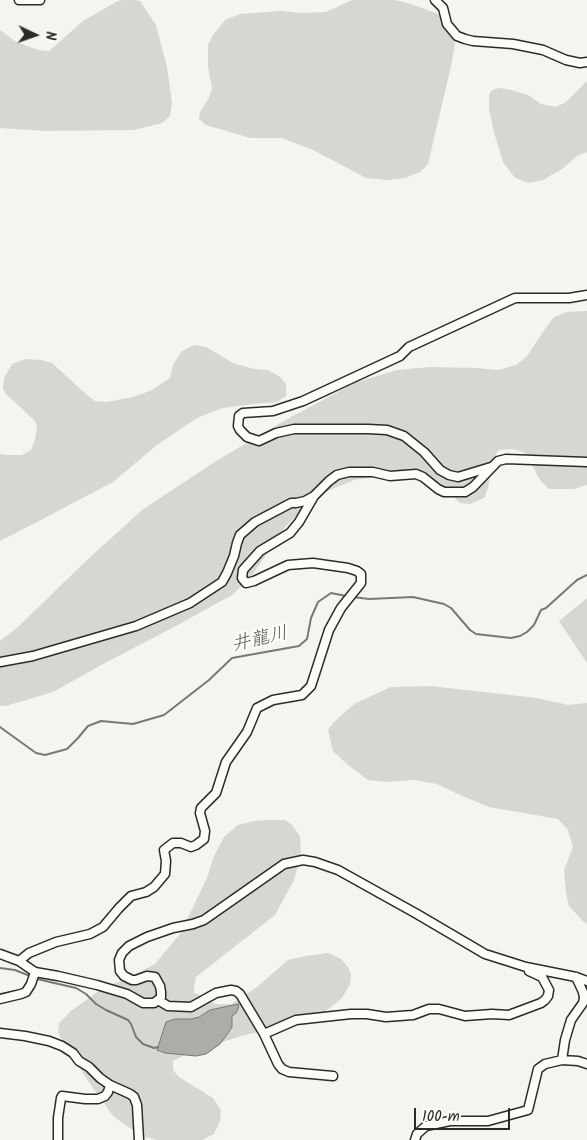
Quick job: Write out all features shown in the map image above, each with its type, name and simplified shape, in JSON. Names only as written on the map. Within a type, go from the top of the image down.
[{"type":"street","points":[[19,0],[40,0]]},
{"type":"street","points":[[435,0],[443,8],[448,24],[457,36],[543,50],[566,60],[580,63],[587,62]]},
{"type":"street","points":[[493,466],[458,477],[449,476],[404,436],[387,430],[294,429],[276,433],[259,441],[247,437],[240,430],[238,426],[239,416],[243,413],[273,411],[304,401],[400,356],[409,347],[515,298],[569,298],[587,295]]},
{"type":"street","points":[[0,662],[33,656],[136,626],[190,603],[222,582],[228,573],[240,536],[255,522],[291,503],[305,501],[314,496],[338,475],[349,472],[373,472],[390,476],[416,474],[423,477],[438,490],[444,492],[465,492],[473,487],[493,466],[506,458],[587,462]]},
{"type":"street","points":[[19,961],[29,953],[56,942],[90,934],[103,927],[131,896],[146,892],[154,887],[165,874],[166,861],[164,850],[172,843],[181,843],[191,847],[204,839],[205,831],[200,814],[201,808],[216,793],[226,762],[247,732],[257,708],[274,700],[302,695],[311,686],[329,630],[341,608],[361,584],[361,574],[357,570],[313,563],[288,565],[246,583],[242,578],[243,570],[260,551],[290,533],[300,522],[314,496]]},
{"type":"street","points":[[0,954],[19,961],[35,972],[97,985],[127,994],[143,1003],[154,1003],[158,1000],[161,992],[155,977],[146,976],[132,980],[120,972],[119,960],[122,953],[129,946],[147,937],[204,920],[284,864],[303,860],[338,870],[485,954],[526,967],[576,977],[587,982]]},
{"type":"street","points":[[264,1034],[296,1020],[351,1014],[386,1017],[413,1015],[428,1009],[439,1009],[465,1016],[510,1015],[541,1003],[548,996],[549,990],[542,977],[530,972],[526,967]]},
{"type":"street","points":[[0,999],[26,992],[35,972]]},
{"type":"street","points":[[562,1060],[571,1020],[583,1003],[584,998],[576,977]]},
{"type":"street","points":[[158,1000],[168,1006],[192,1007],[216,993],[236,991],[240,994],[264,1034],[282,1069],[289,1072],[333,1076]]},
{"type":"street","points":[[0,1033],[49,1041],[62,1046],[100,1078],[130,1094],[136,1101],[139,1140]]},
{"type":"street","points":[[415,1140],[417,1134],[426,1126],[450,1121],[488,1121],[528,1110],[538,1068],[544,1064],[562,1060],[578,1061],[587,1064]]},
{"type":"street","points":[[58,1140],[58,1118],[62,1096],[98,1099],[105,1096],[110,1085]]},
{"type":"shaded area","points":[[123,0],[140,1],[156,25],[167,67],[172,103],[170,116],[162,123],[134,130],[47,131],[0,128],[0,30],[15,41],[38,50],[49,51],[83,21]]},
{"type":"shaded area","points":[[352,0],[395,0],[411,4],[438,14],[450,25],[456,36],[452,62],[428,164],[420,172],[405,178],[387,180],[366,178],[313,150],[282,138],[250,138],[206,125],[199,119],[200,112],[209,98],[212,88],[208,67],[208,45],[225,20],[240,14],[280,11],[302,13],[326,12]]},
{"type":"shaded area","points":[[587,81],[587,152],[577,156],[562,169],[543,180],[528,183],[514,177],[503,162],[494,132],[489,109],[491,91],[498,88],[507,89],[528,95],[541,104],[556,107],[566,102]]},
{"type":"shaded area","points":[[587,311],[587,485],[574,489],[549,489],[540,480],[523,452],[512,449],[499,450],[495,456],[484,498],[470,504],[460,503],[438,483],[425,477],[400,473],[354,480],[318,495],[286,526],[250,578],[232,595],[53,692],[6,706],[0,706],[0,641],[18,627],[142,510],[216,461],[289,418],[357,382],[397,370],[430,367],[498,370],[516,365],[527,356],[554,317],[567,312]]},
{"type":"shaded area","points":[[194,345],[206,347],[233,363],[254,369],[268,370],[280,377],[286,384],[286,396],[277,402],[223,408],[197,418],[157,445],[113,482],[0,541],[0,454],[22,455],[31,450],[37,426],[35,421],[5,393],[3,388],[4,378],[12,364],[26,359],[52,363],[95,401],[107,402],[133,397],[152,390],[170,378],[173,365],[181,352]]},
{"type":"shaded area","points":[[587,598],[587,663],[559,621]]},
{"type":"shaded area","points":[[430,686],[537,698],[568,705],[587,703],[587,924],[569,906],[564,870],[573,847],[568,830],[558,819],[489,807],[437,784],[415,780],[387,782],[368,780],[333,751],[328,730],[354,704],[391,687]]},
{"type":"shaded area","points":[[285,820],[292,825],[300,836],[301,855],[294,880],[275,915],[196,977],[194,993],[205,997],[215,1004],[231,1004],[257,987],[288,960],[328,953],[341,959],[348,967],[351,974],[350,984],[342,998],[322,1014],[241,1036],[204,1048],[173,1061],[173,1070],[179,1077],[213,1098],[221,1110],[220,1121],[214,1134],[202,1140],[157,1140],[141,1136],[113,1116],[88,1081],[58,1033],[59,1023],[71,1011],[106,986],[124,980],[155,964],[180,934],[224,837],[238,825],[254,821]]},
{"type":"shaded area","points":[[238,1004],[236,1013],[232,1016],[232,1027],[220,1044],[206,1054],[196,1056],[165,1053],[157,1050],[166,1022],[175,1019],[199,1017],[210,1010]]},
{"type":"waterway","name":"井龍川","points":[[353,597],[369,599],[413,597],[444,604],[451,608],[470,630],[476,634],[511,638],[527,632],[534,625],[541,610],[546,608],[577,580],[587,575]]},
{"type":"waterway","name":"井龍川","points":[[0,727],[36,753],[45,755],[67,749],[88,726],[101,721],[133,724],[164,715],[209,680],[232,658],[299,646],[307,639],[311,618],[318,602],[331,593],[346,596]]},
{"type":"waterway","points":[[0,968],[15,970],[30,976]]},
{"type":"waterway","points":[[37,979],[76,988],[86,994],[96,1004],[128,1020],[136,1037],[143,1044],[154,1048],[158,1047]]}]
